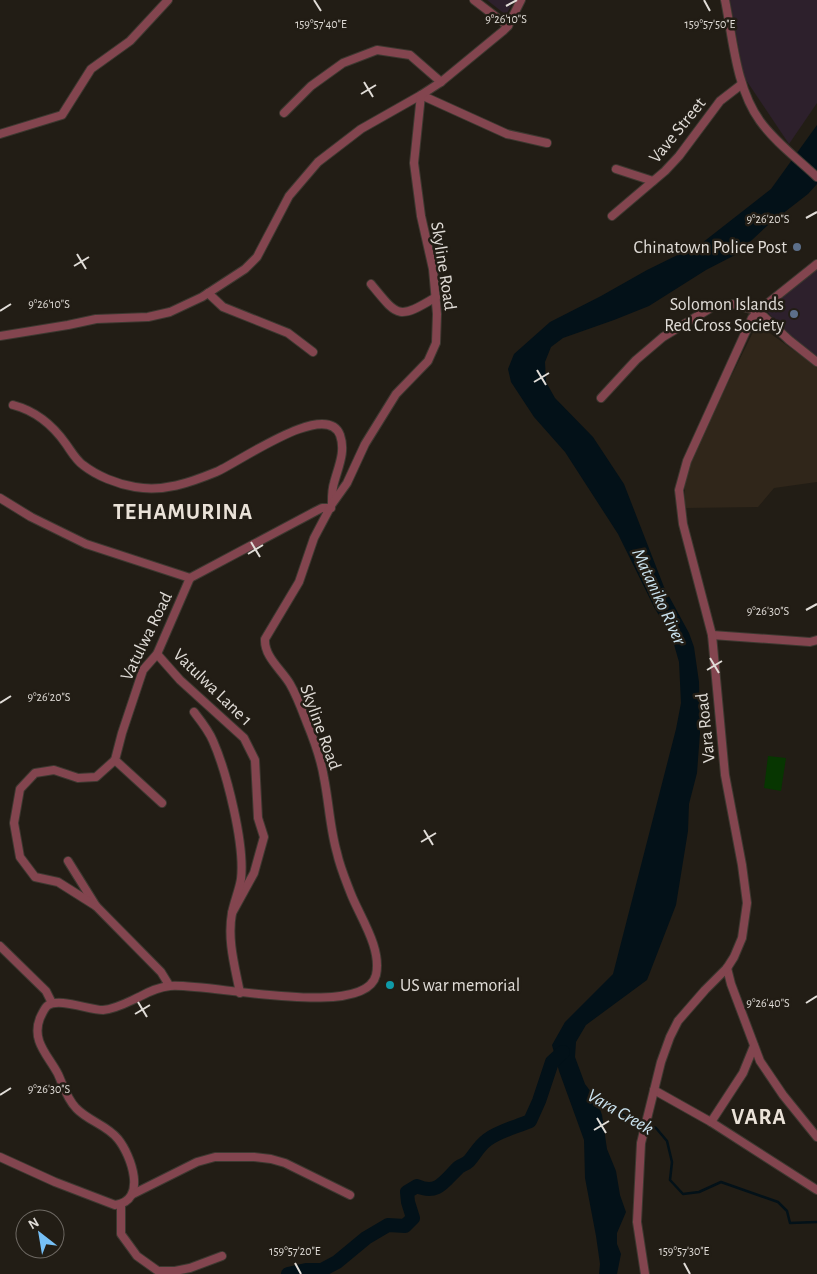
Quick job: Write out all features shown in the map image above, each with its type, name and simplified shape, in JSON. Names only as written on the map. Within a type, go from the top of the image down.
[{"type":"street","points":[[0,134],[62,115],[91,69],[130,41],[168,0]]},
{"type":"street","points":[[474,0],[508,26]]},
{"type":"street","points":[[0,336],[96,319],[155,315],[170,312],[208,293],[245,269],[257,257],[289,196],[318,162],[361,129],[441,82],[508,26],[521,0]]},
{"type":"street","points":[[725,0],[746,97],[759,120],[777,141],[817,178]]},
{"type":"street","points":[[284,113],[311,86],[343,63],[377,50],[410,55],[441,82]]},
{"type":"street","name":"Vave Street","points":[[612,216],[679,156],[720,101],[742,84]]},
{"type":"street","points":[[421,95],[507,134],[547,143]]},
{"type":"street","name":"Skyline Road","points":[[52,1003],[105,1010],[148,992],[168,986],[196,986],[282,997],[337,996],[362,990],[371,984],[376,975],[376,963],[370,935],[352,896],[336,852],[324,776],[316,746],[295,694],[282,671],[271,658],[265,646],[265,639],[298,582],[314,538],[331,506],[347,483],[360,454],[396,394],[422,369],[432,354],[436,343],[436,297],[433,269],[415,180],[414,163],[421,95]]},
{"type":"street","points":[[616,169],[653,181]]},
{"type":"street","name":"Vara Road","points":[[645,1274],[637,1222],[641,1143],[646,1119],[670,1037],[678,1021],[704,990],[727,968],[734,957],[742,938],[747,903],[742,865],[725,775],[712,634],[684,524],[679,490],[687,461],[752,318],[758,311],[817,264]]},
{"type":"street","points":[[371,284],[391,308],[400,312],[414,310],[436,297]]},
{"type":"street","points":[[208,293],[224,307],[288,334],[313,352]]},
{"type":"street","points":[[601,398],[636,360],[662,337],[714,306],[732,304],[758,311],[789,340],[817,362]]},
{"type":"street","points":[[0,498],[86,544],[190,578],[316,511],[331,506],[333,485],[342,453],[340,434],[333,426],[326,424],[308,425],[294,430],[233,464],[175,486],[155,489],[116,483],[92,471],[81,464],[59,434],[41,417],[28,409],[12,405]]},
{"type":"street","name":"Vatulwa Road","points":[[115,760],[143,670],[157,654],[190,578]]},
{"type":"street","points":[[712,634],[810,642],[817,640]]},
{"type":"street","name":"Vatulwa Lane 1","points":[[157,654],[180,680],[244,738],[255,760],[258,818],[264,837],[254,873],[232,913]]},
{"type":"street","points":[[194,712],[213,739],[224,769],[236,820],[240,847],[241,879],[232,913],[230,932],[240,993]]},
{"type":"street","points":[[96,906],[58,882],[35,878],[20,857],[14,823],[20,789],[35,772],[54,770],[78,778],[96,777],[115,760],[162,803]]},
{"type":"street","points":[[68,861],[96,906],[161,972],[168,986]]},
{"type":"street","points":[[0,946],[46,991],[52,1003],[43,1011],[37,1030],[42,1050],[77,1109],[112,1132],[127,1150],[133,1166],[134,1185],[132,1194],[128,1200],[115,1205],[0,1157]]},
{"type":"street","points":[[727,968],[760,1061],[783,1095],[817,1137]]},
{"type":"street","points":[[711,1122],[743,1073],[754,1046]]},
{"type":"street","points":[[654,1090],[711,1122],[817,1190]]},
{"type":"street","points":[[132,1194],[197,1162],[215,1157],[254,1157],[285,1163],[350,1195]]},
{"type":"street","points":[[121,1204],[120,1234],[137,1256],[158,1270],[175,1271],[190,1268],[222,1256]]},
{"type":"shaded area","points":[[487,0],[514,0],[506,15]]},
{"type":"shaded area","points":[[730,0],[817,0],[817,103],[789,144],[744,77]]},
{"type":"shaded area","points":[[817,265],[817,360],[802,351],[763,307]]},
{"type":"shaded area","points":[[757,324],[817,367],[817,482],[774,488],[758,507],[685,508],[685,485],[689,462]]},
{"type":"green space","points":[[768,756],[786,758],[781,791],[764,788]]},
{"type":"water","name":"Mataniko River","points":[[817,125],[817,184],[808,194],[768,225],[737,254],[706,270],[649,306],[563,338],[551,347],[545,362],[546,382],[555,398],[593,437],[624,484],[664,587],[689,633],[694,647],[699,682],[700,733],[697,773],[689,804],[688,831],[676,905],[647,980],[586,1025],[576,1042],[575,1057],[585,1084],[597,1100],[602,1115],[607,1149],[616,1171],[620,1195],[626,1212],[617,1233],[617,1244],[621,1254],[617,1274],[599,1274],[600,1264],[596,1236],[585,1178],[584,1140],[559,1071],[552,1045],[565,1022],[613,974],[676,729],[681,703],[679,662],[671,634],[655,609],[618,534],[565,452],[534,417],[511,382],[508,369],[514,354],[550,322],[702,243],[771,189]]},
{"type":"waterway","points":[[288,1274],[306,1270],[322,1270],[337,1262],[366,1238],[388,1225],[405,1226],[413,1218],[407,1192],[417,1186],[424,1189],[436,1188],[459,1167],[467,1163],[487,1140],[530,1121],[552,1062],[563,1052]]},
{"type":"waterway","name":"Vara Creek","points":[[591,1093],[614,1107],[627,1118],[656,1128],[667,1141],[672,1162],[670,1180],[683,1194],[699,1192],[721,1182],[778,1202],[787,1211],[790,1223],[817,1222]]},
{"type":"place","name":"Chinatown Police Post","points":[[797,247]]},
{"type":"place","name":"Solomon Islands Red Cross Society","points":[[794,314]]},
{"type":"place","name":"US war memorial","points":[[390,985]]},
{"type":"district","name":"TEHAMURINA","points":[[183,511]]},
{"type":"district","name":"VARA","points":[[759,1116]]}]
